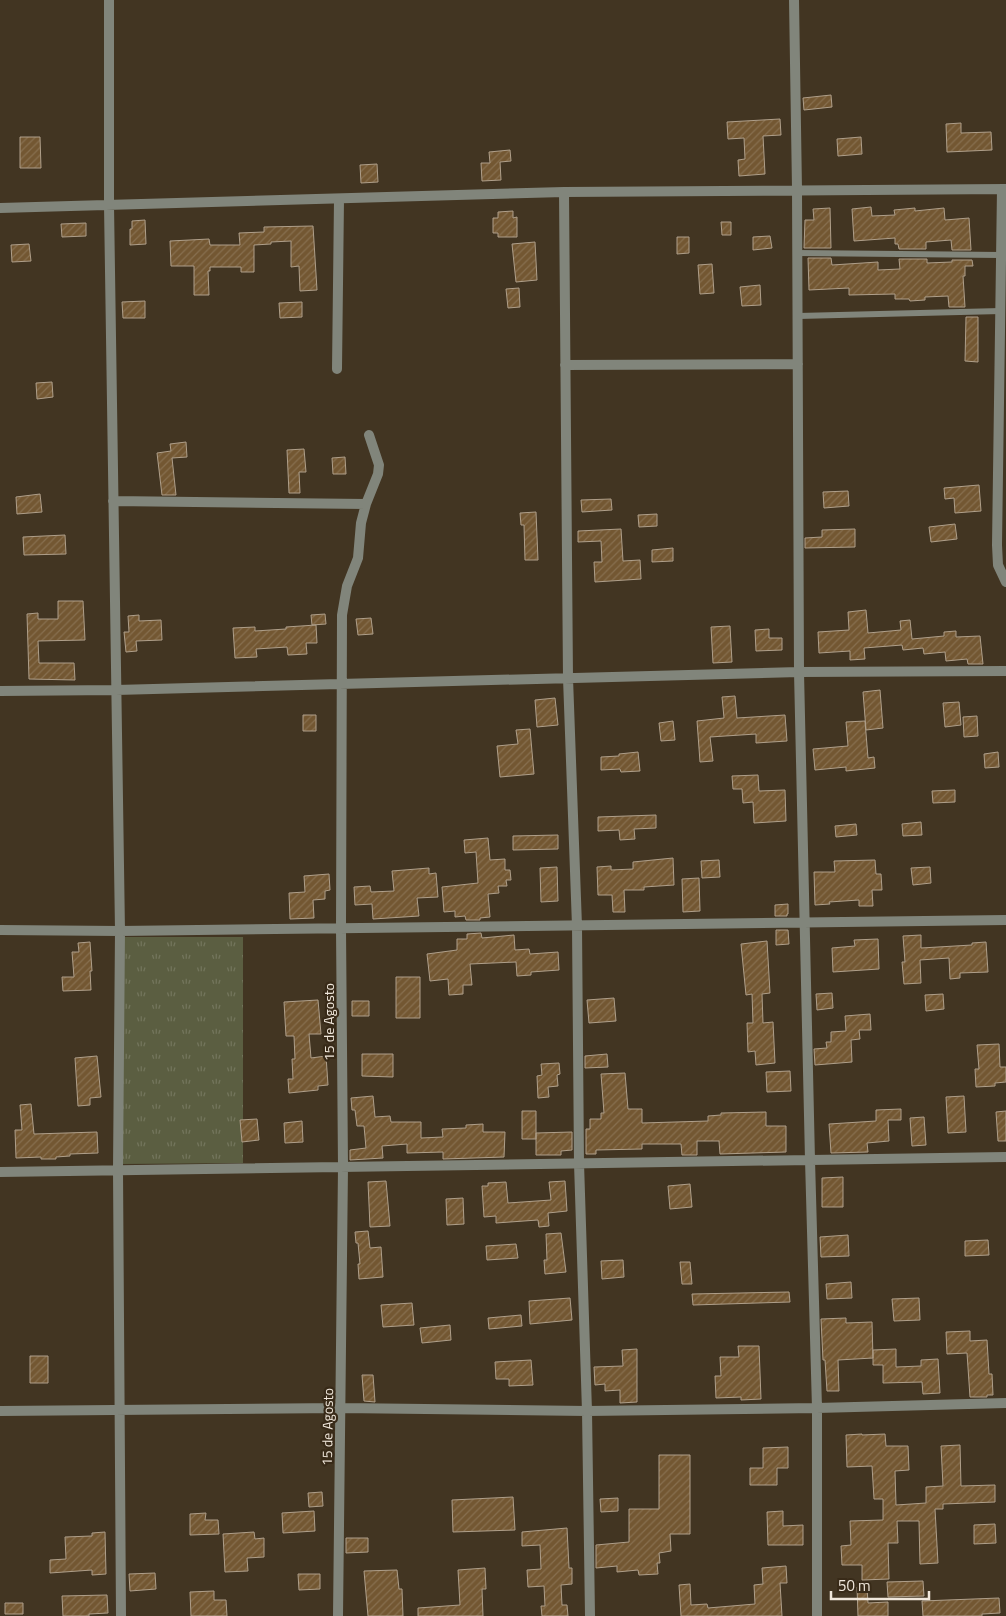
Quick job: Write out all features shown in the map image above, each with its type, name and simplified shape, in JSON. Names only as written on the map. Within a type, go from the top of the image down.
[{"type":"street","points":[[109,0],[109,205],[120,931],[118,1170],[121,1616]]},
{"type":"street","points":[[794,0],[798,316],[799,672],[817,1408],[817,1616]]},
{"type":"street","points":[[0,208],[339,200],[564,192],[1004,189],[1001,255],[997,545],[998,565],[1006,582]]},
{"type":"street","points":[[564,192],[568,678],[577,926],[579,1163],[588,1410],[590,1616]]},
{"type":"street","points":[[337,369],[339,200]]},
{"type":"street","points":[[565,365],[798,364]]},
{"type":"street","name":"15 de Agosto","points":[[338,1616],[343,1167],[341,929],[342,616],[347,586],[358,558],[360,523],[378,474],[379,465],[368,435]]},
{"type":"street","points":[[114,501],[366,504]]},
{"type":"street","points":[[0,691],[116,690],[799,672],[1006,671]]},
{"type":"street","points":[[0,930],[341,929],[1006,920]]},
{"type":"street","points":[[0,1172],[1006,1157]]},
{"type":"street","points":[[0,1411],[341,1408],[588,1410],[817,1408],[1006,1403]]},
{"type":"lane","points":[[797,253],[1001,255]]},
{"type":"lane","points":[[798,316],[1001,311]]},
{"type":"green space","points":[[123,937],[243,937],[243,1163],[120,1164]]},
{"type":"building","points":[[831,95],[832,107],[804,110],[803,98]]},
{"type":"building","points":[[780,119],[781,135],[763,136],[765,174],[739,176],[738,160],[745,159],[744,138],[728,139],[727,122]]},
{"type":"building","points":[[961,123],[961,133],[991,132],[992,150],[947,152],[946,124]]},
{"type":"building","points":[[20,137],[40,137],[41,168],[20,168]]},
{"type":"building","points":[[861,137],[862,154],[838,156],[837,139]]},
{"type":"building","points":[[510,150],[511,161],[500,162],[501,180],[482,181],[481,163],[490,163],[489,152]]},
{"type":"building","points":[[377,164],[378,182],[361,183],[360,165]]},
{"type":"building","points":[[871,207],[872,216],[895,215],[894,210],[915,208],[915,211],[944,208],[945,220],[969,218],[971,250],[952,250],[951,240],[926,242],[926,249],[899,249],[898,244],[895,244],[895,238],[854,241],[852,209]]},
{"type":"building","points":[[830,208],[831,248],[804,248],[805,220],[814,220],[813,209]]},
{"type":"building","points":[[513,211],[513,218],[517,217],[517,237],[498,237],[498,233],[493,233],[493,218],[498,218],[498,212]]},
{"type":"building","points":[[145,220],[146,244],[130,245],[132,221]]},
{"type":"building","points":[[721,222],[731,222],[731,235],[722,235]]},
{"type":"building","points":[[86,223],[86,236],[62,237],[61,224]]},
{"type":"building","points":[[313,226],[317,290],[300,291],[299,266],[291,267],[291,241],[254,245],[254,272],[241,272],[241,267],[210,267],[210,271],[208,271],[209,295],[194,295],[194,266],[171,266],[170,241],[209,239],[210,245],[240,245],[239,233],[264,232],[264,227]]},
{"type":"building","points":[[770,236],[772,248],[753,250],[753,237]]},
{"type":"building","points":[[677,237],[689,237],[689,253],[677,254]]},
{"type":"building","points":[[535,242],[537,280],[516,282],[512,244]]},
{"type":"building","points":[[29,244],[31,261],[12,262],[11,245]]},
{"type":"building","points":[[808,258],[831,258],[832,265],[878,262],[878,270],[900,269],[899,259],[927,259],[927,263],[972,260],[973,266],[965,266],[965,276],[963,276],[965,307],[949,307],[948,296],[925,297],[925,300],[910,301],[909,299],[895,299],[895,294],[849,295],[849,288],[809,290]]},
{"type":"building","points":[[712,264],[714,293],[700,294],[698,265]]},
{"type":"building","points":[[760,285],[761,305],[742,306],[740,287]]},
{"type":"building","points":[[519,288],[520,307],[508,308],[506,289]]},
{"type":"building","points":[[145,301],[145,318],[123,318],[122,302]]},
{"type":"building","points":[[302,302],[302,317],[280,318],[279,303]]},
{"type":"building","points":[[966,317],[978,317],[978,362],[965,361]]},
{"type":"building","points":[[52,382],[53,397],[37,399],[36,383]]},
{"type":"building","points":[[186,442],[187,457],[172,458],[176,495],[162,495],[157,453],[171,451],[170,444]]},
{"type":"building","points":[[304,449],[306,472],[299,472],[300,493],[289,493],[287,450]]},
{"type":"building","points":[[345,457],[346,474],[333,474],[332,458]]},
{"type":"building","points":[[979,485],[981,511],[955,513],[954,498],[945,499],[944,488]]},
{"type":"building","points":[[848,491],[849,506],[824,508],[823,492]]},
{"type":"building","points":[[40,494],[42,512],[17,514],[16,497]]},
{"type":"building","points":[[611,499],[612,510],[582,512],[581,500]]},
{"type":"building","points":[[536,512],[538,560],[525,560],[524,525],[521,525],[520,513]]},
{"type":"building","points":[[657,514],[657,526],[639,527],[638,515]]},
{"type":"building","points":[[955,524],[957,539],[931,542],[929,527]]},
{"type":"building","points":[[621,529],[623,561],[640,560],[641,579],[595,582],[594,562],[602,562],[601,541],[578,542],[578,531]]},
{"type":"building","points":[[855,529],[855,547],[805,548],[805,538],[822,537],[822,530]]},
{"type":"building","points":[[65,535],[66,554],[24,555],[23,537]]},
{"type":"building","points":[[673,548],[673,561],[652,562],[652,550]]},
{"type":"building","points":[[58,601],[83,601],[85,640],[38,641],[39,663],[74,663],[75,680],[29,679],[27,614],[38,613],[38,619],[58,619]]},
{"type":"building","points":[[866,610],[868,633],[901,630],[900,621],[910,620],[912,639],[944,636],[944,632],[956,631],[956,637],[980,636],[983,664],[968,664],[967,659],[946,661],[945,652],[924,654],[923,648],[903,650],[902,645],[864,648],[865,659],[850,660],[850,651],[819,653],[818,632],[849,630],[848,612]]},
{"type":"building","points":[[325,614],[326,624],[312,625],[311,615]]},
{"type":"building","points":[[139,615],[139,621],[161,620],[162,640],[136,641],[137,651],[126,652],[124,632],[129,632],[128,616]]},
{"type":"building","points":[[371,618],[373,634],[358,635],[356,619]]},
{"type":"building","points":[[316,625],[317,643],[306,643],[307,654],[288,655],[287,647],[256,649],[257,657],[235,658],[233,628],[255,627],[255,631]]},
{"type":"building","points":[[730,626],[732,662],[713,663],[711,627]]},
{"type":"building","points":[[769,629],[769,638],[782,638],[782,650],[756,651],[755,630]]},
{"type":"building","points":[[880,690],[883,728],[866,730],[863,692]]},
{"type":"building","points":[[735,696],[737,718],[785,715],[787,741],[756,743],[756,734],[710,737],[713,761],[700,762],[697,721],[724,718],[722,697]]},
{"type":"building","points":[[555,698],[558,725],[537,727],[535,700]]},
{"type":"building","points":[[959,702],[961,725],[945,727],[943,703]]},
{"type":"building","points":[[303,715],[316,715],[316,731],[303,731]]},
{"type":"building","points":[[977,716],[978,736],[964,737],[963,717]]},
{"type":"building","points":[[673,721],[675,740],[661,741],[659,723]]},
{"type":"building","points":[[865,721],[868,758],[874,757],[875,768],[846,771],[846,767],[815,770],[813,749],[848,746],[846,722]]},
{"type":"building","points":[[530,729],[534,774],[500,777],[497,746],[518,744],[516,730]]},
{"type":"building","points":[[638,752],[640,771],[601,770],[601,757]]},
{"type":"building","points":[[998,752],[999,767],[985,768],[984,754]]},
{"type":"building","points":[[758,775],[759,791],[785,790],[786,821],[754,823],[753,802],[743,803],[742,789],[733,789],[732,776]]},
{"type":"building","points":[[955,790],[955,802],[933,803],[932,791]]},
{"type":"building","points":[[656,815],[656,828],[634,829],[635,839],[620,840],[619,830],[598,831],[598,817]]},
{"type":"building","points":[[921,822],[922,835],[903,836],[902,824]]},
{"type":"building","points":[[856,824],[857,835],[836,837],[835,826]]},
{"type":"building","points":[[558,835],[558,849],[513,850],[513,836]]},
{"type":"building","points":[[488,838],[490,860],[505,859],[505,870],[510,870],[511,880],[506,880],[507,886],[498,886],[499,893],[488,894],[490,917],[480,918],[480,920],[466,920],[465,916],[455,917],[455,911],[444,912],[442,887],[478,883],[476,852],[465,853],[464,840]]},
{"type":"building","points":[[673,858],[674,885],[644,887],[644,890],[624,890],[625,912],[613,912],[612,895],[598,895],[597,867],[611,866],[611,870],[633,869],[633,862]]},
{"type":"building","points":[[719,860],[720,877],[702,878],[701,861]]},
{"type":"building","points":[[875,860],[876,874],[881,874],[882,890],[872,890],[873,906],[859,906],[859,900],[815,905],[814,872],[835,872],[834,861]]},
{"type":"building","points":[[557,867],[558,901],[541,902],[540,868]]},
{"type":"building","points":[[930,867],[931,883],[913,885],[911,868]]},
{"type":"building","points":[[429,868],[429,874],[436,873],[438,897],[417,898],[419,916],[373,919],[372,904],[355,905],[354,887],[370,886],[371,892],[394,891],[392,871]]},
{"type":"building","points":[[329,874],[330,890],[325,891],[325,899],[313,900],[314,918],[290,919],[289,893],[305,892],[304,876]]},
{"type":"building","points":[[699,878],[700,911],[683,912],[682,879]]},
{"type":"building","points":[[788,904],[787,916],[775,916],[775,905]]},
{"type":"building","points":[[776,930],[788,930],[789,944],[776,945]]},
{"type":"building","points":[[481,933],[482,938],[514,935],[515,950],[529,949],[530,954],[558,952],[559,970],[531,972],[531,975],[517,976],[516,962],[470,964],[472,985],[463,985],[463,994],[449,995],[448,979],[430,981],[427,954],[457,950],[457,939],[467,939],[467,934]]},
{"type":"building","points":[[921,935],[921,948],[972,945],[972,943],[986,942],[988,972],[960,973],[960,978],[950,979],[949,958],[920,960],[921,983],[904,984],[902,962],[905,962],[903,936]]},
{"type":"building","points":[[878,939],[879,969],[833,972],[832,948],[855,946],[854,940]]},
{"type":"building","points":[[767,941],[770,993],[762,994],[763,1023],[773,1022],[775,1063],[756,1065],[755,1051],[748,1052],[747,1023],[753,1023],[752,994],[746,995],[741,944]]},
{"type":"building","points":[[90,942],[91,990],[63,991],[62,977],[74,977],[72,952],[79,952],[78,943]]},
{"type":"building","points":[[396,977],[420,977],[420,1018],[396,1018]]},
{"type":"building","points":[[832,993],[833,1008],[817,1010],[816,994]]},
{"type":"building","points":[[943,994],[944,1009],[926,1011],[925,995]]},
{"type":"building","points":[[614,998],[616,1021],[589,1023],[587,1000]]},
{"type":"building","points":[[318,1000],[321,1034],[309,1034],[311,1058],[326,1056],[328,1085],[318,1086],[318,1090],[289,1093],[288,1079],[293,1079],[292,1059],[295,1059],[294,1036],[286,1036],[284,1002]]},
{"type":"building","points":[[352,1001],[369,1001],[369,1016],[352,1016]]},
{"type":"building","points":[[870,1014],[871,1030],[859,1030],[860,1039],[851,1040],[852,1062],[815,1065],[814,1049],[827,1048],[826,1042],[831,1042],[831,1032],[846,1031],[845,1016]]},
{"type":"building","points":[[999,1044],[1000,1067],[1006,1067],[1006,1082],[995,1083],[995,1086],[976,1087],[975,1069],[979,1069],[977,1045]]},
{"type":"building","points":[[362,1054],[393,1054],[393,1077],[362,1076]]},
{"type":"building","points":[[607,1054],[608,1067],[585,1068],[585,1056]]},
{"type":"building","points":[[97,1056],[101,1097],[90,1098],[90,1105],[78,1106],[75,1058]]},
{"type":"building","points":[[559,1063],[558,1086],[548,1087],[549,1097],[538,1098],[537,1076],[542,1075],[541,1064]]},
{"type":"building","points":[[790,1071],[791,1091],[767,1092],[766,1072]]},
{"type":"building","points":[[625,1073],[628,1109],[642,1109],[642,1123],[708,1121],[708,1116],[721,1115],[721,1113],[766,1112],[766,1126],[786,1126],[786,1152],[720,1154],[719,1141],[697,1141],[697,1155],[682,1155],[681,1144],[642,1144],[642,1149],[596,1150],[596,1154],[586,1154],[586,1129],[590,1129],[590,1119],[601,1119],[601,1113],[604,1113],[601,1074]]},
{"type":"building","points":[[373,1096],[375,1117],[390,1116],[391,1122],[421,1122],[421,1138],[443,1137],[442,1129],[466,1128],[466,1125],[483,1124],[483,1132],[505,1132],[504,1157],[443,1159],[443,1152],[407,1153],[407,1144],[382,1146],[383,1158],[350,1160],[350,1150],[366,1148],[364,1126],[357,1126],[355,1110],[352,1110],[351,1098]]},
{"type":"building","points":[[964,1096],[966,1132],[948,1133],[946,1097]]},
{"type":"building","points":[[31,1104],[34,1134],[97,1132],[98,1153],[70,1154],[70,1156],[56,1157],[56,1159],[41,1159],[41,1157],[16,1158],[15,1130],[22,1130],[20,1105]]},
{"type":"building","points":[[901,1109],[901,1120],[888,1120],[889,1141],[867,1143],[868,1152],[831,1153],[829,1124],[876,1121],[876,1110]]},
{"type":"building","points":[[522,1111],[536,1111],[536,1133],[572,1132],[572,1150],[561,1151],[561,1155],[536,1155],[536,1139],[522,1139]]},
{"type":"building","points":[[1006,1111],[1006,1141],[998,1141],[996,1112]]},
{"type":"building","points":[[924,1117],[926,1145],[912,1146],[910,1118]]},
{"type":"building","points":[[257,1119],[259,1140],[242,1142],[240,1120]]},
{"type":"building","points":[[302,1121],[303,1142],[285,1143],[284,1123]]},
{"type":"building","points":[[843,1177],[843,1207],[822,1207],[822,1178]]},
{"type":"building","points":[[386,1181],[390,1226],[370,1227],[368,1182]]},
{"type":"building","points":[[565,1181],[567,1211],[548,1213],[549,1226],[539,1227],[538,1220],[496,1223],[496,1216],[484,1217],[482,1186],[488,1186],[488,1183],[506,1182],[508,1203],[551,1200],[549,1182]]},
{"type":"building","points":[[690,1184],[692,1207],[670,1209],[668,1186]]},
{"type":"building","points":[[463,1198],[464,1224],[447,1225],[446,1199]]},
{"type":"building","points":[[368,1231],[370,1248],[381,1247],[383,1277],[359,1279],[358,1264],[360,1264],[355,1232]]},
{"type":"building","points":[[561,1233],[566,1272],[545,1274],[544,1260],[547,1260],[546,1234]]},
{"type":"building","points":[[848,1235],[849,1256],[821,1257],[820,1237]]},
{"type":"building","points":[[988,1240],[989,1255],[965,1256],[965,1241]]},
{"type":"building","points":[[516,1244],[518,1258],[487,1260],[486,1246]]},
{"type":"building","points":[[623,1260],[624,1277],[602,1279],[601,1261]]},
{"type":"building","points":[[680,1262],[690,1262],[692,1284],[682,1284]]},
{"type":"building","points":[[851,1282],[852,1298],[827,1299],[826,1284]]},
{"type":"building","points":[[789,1292],[790,1302],[693,1305],[692,1294]]},
{"type":"building","points":[[570,1298],[572,1320],[530,1324],[529,1301]]},
{"type":"building","points":[[919,1298],[920,1320],[894,1321],[892,1299]]},
{"type":"building","points":[[412,1303],[414,1325],[383,1327],[381,1305]]},
{"type":"building","points":[[521,1315],[522,1326],[489,1329],[488,1318]]},
{"type":"building","points":[[846,1318],[846,1323],[872,1322],[873,1358],[838,1360],[839,1391],[827,1391],[821,1319]]},
{"type":"building","points":[[450,1325],[451,1340],[422,1343],[420,1328]]},
{"type":"building","points":[[970,1331],[970,1341],[987,1340],[989,1374],[992,1374],[993,1395],[987,1395],[987,1397],[970,1397],[967,1353],[947,1354],[946,1332]]},
{"type":"building","points":[[738,1346],[759,1346],[761,1399],[741,1400],[741,1397],[716,1398],[715,1376],[721,1376],[720,1357],[739,1357]]},
{"type":"building","points":[[637,1349],[637,1402],[620,1403],[620,1390],[605,1391],[605,1384],[595,1385],[594,1367],[623,1366],[622,1350]]},
{"type":"building","points":[[896,1349],[896,1367],[921,1366],[921,1360],[938,1359],[940,1393],[923,1394],[922,1382],[883,1383],[883,1365],[873,1365],[873,1350]]},
{"type":"building","points":[[30,1356],[48,1356],[48,1383],[30,1383]]},
{"type":"building","points":[[531,1360],[533,1385],[509,1386],[509,1379],[496,1379],[495,1362]]},
{"type":"building","points":[[362,1375],[373,1375],[375,1402],[364,1401]]},
{"type":"building","points":[[885,1434],[886,1446],[908,1446],[909,1470],[895,1471],[896,1505],[926,1503],[926,1487],[943,1486],[941,1446],[960,1445],[961,1486],[995,1485],[995,1502],[943,1504],[943,1509],[935,1509],[938,1563],[920,1564],[919,1521],[897,1521],[898,1543],[888,1543],[889,1579],[862,1580],[862,1565],[842,1565],[841,1546],[851,1545],[850,1521],[883,1520],[883,1499],[874,1499],[872,1466],[847,1467],[846,1435]]},
{"type":"building","points":[[788,1447],[788,1468],[777,1468],[777,1485],[750,1485],[750,1468],[763,1468],[763,1448]]},
{"type":"building","points":[[659,1455],[690,1455],[690,1534],[670,1534],[671,1551],[659,1553],[660,1563],[657,1563],[658,1574],[639,1575],[638,1570],[617,1572],[617,1566],[596,1568],[596,1545],[629,1542],[629,1509],[659,1509]]},
{"type":"building","points":[[322,1492],[323,1506],[309,1507],[308,1493]]},
{"type":"building","points":[[513,1497],[515,1530],[453,1532],[452,1500]]},
{"type":"building","points":[[618,1498],[618,1511],[601,1512],[600,1499]]},
{"type":"building","points":[[314,1511],[315,1531],[283,1533],[282,1513]]},
{"type":"building","points":[[783,1511],[783,1526],[803,1525],[803,1545],[768,1545],[767,1512]]},
{"type":"building","points":[[206,1513],[205,1520],[218,1520],[219,1534],[190,1535],[190,1514]]},
{"type":"building","points":[[995,1524],[996,1543],[974,1544],[974,1525]]},
{"type":"building","points":[[567,1528],[569,1568],[572,1568],[572,1584],[561,1585],[562,1605],[567,1605],[568,1616],[542,1616],[541,1606],[545,1606],[544,1586],[528,1587],[527,1570],[541,1569],[540,1545],[522,1546],[522,1532]]},
{"type":"building","points":[[105,1532],[106,1574],[92,1575],[92,1570],[50,1573],[50,1560],[66,1559],[65,1537],[92,1536],[92,1533]]},
{"type":"building","points":[[254,1532],[255,1539],[264,1538],[264,1557],[247,1558],[248,1571],[225,1572],[223,1534]]},
{"type":"building","points":[[346,1538],[368,1538],[368,1552],[346,1553]]},
{"type":"building","points":[[786,1566],[787,1583],[780,1583],[782,1616],[681,1616],[679,1585],[690,1584],[691,1605],[707,1604],[708,1608],[755,1604],[754,1585],[763,1584],[762,1568]]},
{"type":"building","points":[[485,1568],[486,1589],[482,1589],[483,1616],[418,1616],[418,1608],[460,1605],[458,1570]]},
{"type":"building","points":[[397,1570],[399,1589],[402,1589],[403,1616],[368,1616],[364,1571]]},
{"type":"building","points":[[155,1573],[156,1589],[130,1591],[129,1574]]},
{"type":"building","points":[[298,1574],[320,1574],[320,1589],[299,1590]]},
{"type":"building","points":[[923,1581],[924,1596],[888,1597],[887,1582]]},
{"type":"building","points":[[857,1587],[867,1587],[868,1603],[888,1602],[888,1616],[858,1616]]},
{"type":"building","points":[[214,1591],[214,1600],[226,1600],[227,1616],[191,1616],[190,1592]]},
{"type":"building","points":[[107,1595],[108,1613],[89,1614],[89,1616],[63,1616],[62,1596]]},
{"type":"building","points":[[999,1598],[1000,1613],[982,1614],[982,1616],[923,1616],[922,1601]]},
{"type":"building","points":[[5,1603],[23,1603],[23,1614],[5,1614]]}]
